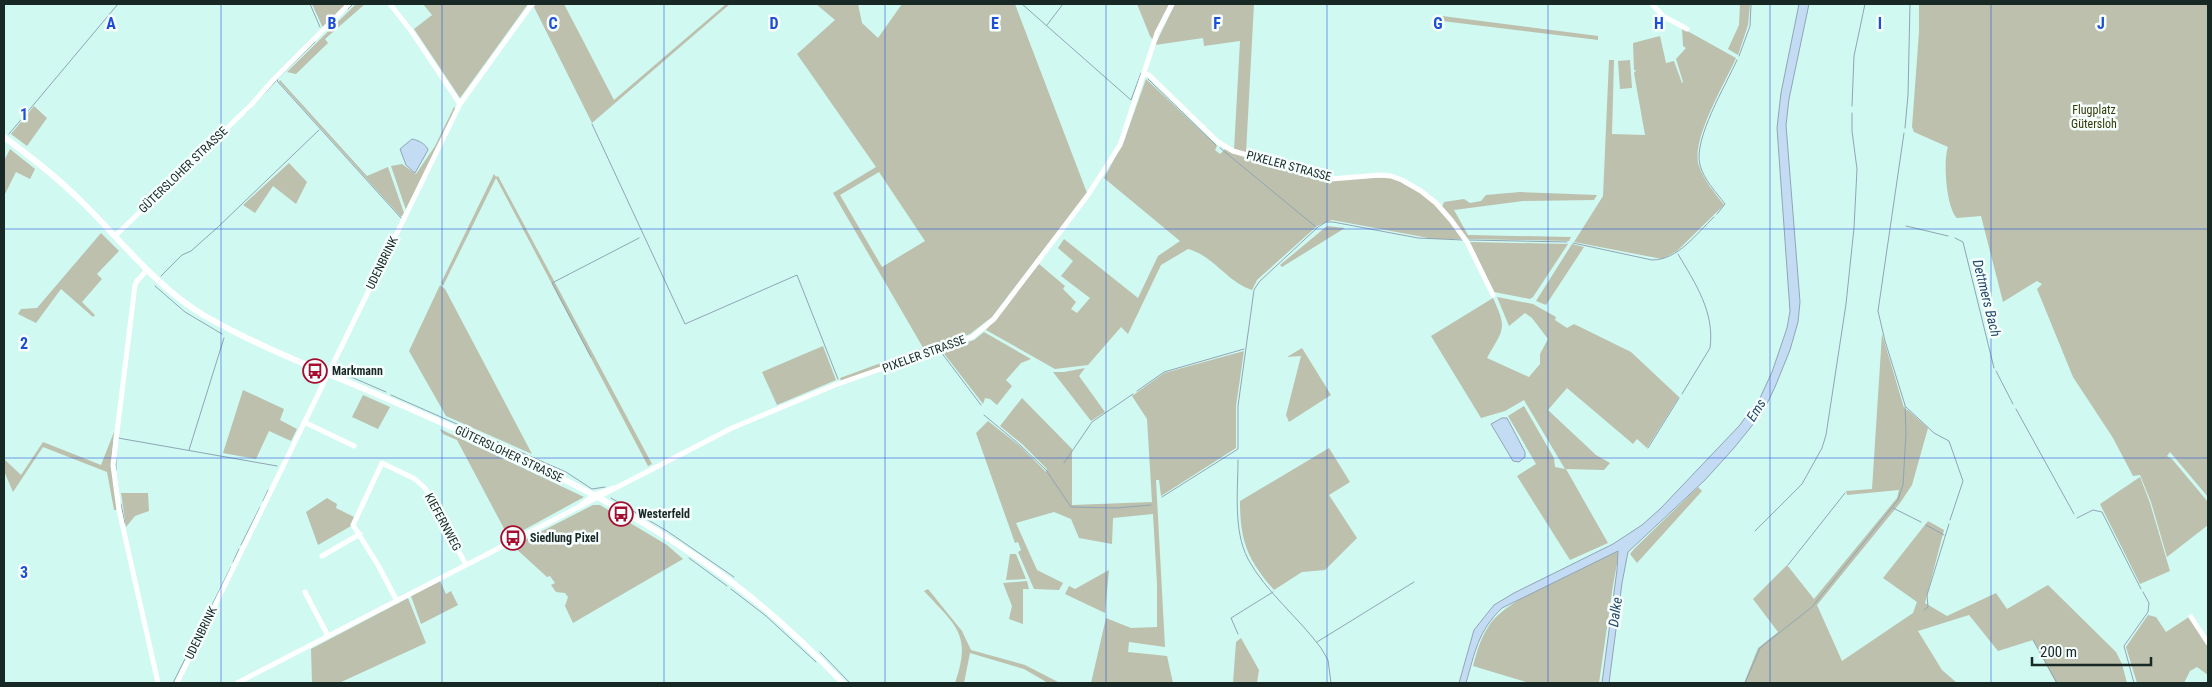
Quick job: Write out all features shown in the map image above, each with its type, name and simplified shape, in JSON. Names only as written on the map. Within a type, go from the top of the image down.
[{"type":"main road","name":"GÜTERSLOHER STRASSE","points":[[4,137],[63,183],[147,270],[172,293],[204,315],[246,337],[535,465],[597,496],[664,535],[724,576],[776,617],[843,683]]},
{"type":"street","name":"GÜTERSLOHER STRASSE","points":[[115,236],[252,104],[274,78],[349,4]]},
{"type":"street","points":[[390,4],[412,32],[460,104]]},
{"type":"street","name":"UDENBRINK","points":[[176,683],[460,104],[532,4]]},
{"type":"street","name":"PIXELER STRASSE","points":[[597,496],[740,425],[836,385],[936,351],[972,337],[981,331],[994,319],[1102,175],[1122,140],[1157,33],[1172,4]]},
{"type":"street","points":[[1652,4],[1663,16],[1687,29]]},
{"type":"street","name":"PIXELER STRASSE","points":[[1144,74],[1149,75],[1218,142],[1233,151],[1331,179],[1380,175],[1396,178],[1421,190],[1436,203],[1464,236],[1493,295]]},
{"type":"street","points":[[147,270],[137,280],[135,286],[113,465],[119,510],[158,683]]},
{"type":"street","points":[[304,422],[354,446]]},
{"type":"street","name":"KIEFERNWEG","points":[[397,601],[360,534],[353,525],[382,463],[415,479],[426,488],[466,565]]},
{"type":"street","points":[[237,683],[597,496]]},
{"type":"street","points":[[322,556],[360,534]]},
{"type":"street","points":[[305,592],[328,636]]},
{"type":"street","points":[[2191,617],[2208,643]]},
{"type":"green space","points":[[312,4],[347,4],[323,28]]},
{"type":"green space","points":[[356,4],[365,4],[325,39],[328,43],[296,74],[287,72]]},
{"type":"green space","points":[[423,4],[528,4],[460,98],[414,29],[432,15]]},
{"type":"green space","points":[[536,4],[564,4],[614,100],[726,4],[730,4],[592,123],[534,7]]},
{"type":"green space","points":[[816,4],[858,4],[862,23],[878,38],[902,4],[1015,4],[1087,193],[992,317],[970,334],[925,351],[833,193],[876,167],[797,54],[835,20]],"holes":[[[879,172],[925,241],[882,267],[840,195]]]},
{"type":"green space","points":[[1137,4],[1169,4],[1153,40],[1150,36]]},
{"type":"green space","points":[[1175,4],[1254,4],[1246,153],[1234,150],[1240,41],[1204,46],[1203,38],[1155,45]]},
{"type":"green space","points":[[1740,4],[1750,4],[1748,25],[1738,55],[1728,49],[1739,25]]},
{"type":"green space","name":"Flugplatz Gütersloh","points":[[1919,4],[2208,4],[2208,497],[2170,452],[2167,456],[2172,459],[2208,502],[2208,525],[2167,557],[2151,502],[2140,475],[2133,476],[2113,438],[2073,377],[2037,289],[2042,284],[2037,281],[2003,302],[1981,216],[1957,218],[1950,204],[1946,184],[1948,147],[1914,132],[1912,127],[1919,32]]},
{"type":"green space","points":[[1442,16],[1598,36],[1598,40],[1442,21]]},
{"type":"green space","points":[[1682,28],[1736,58],[1710,112],[1699,142],[1699,166],[1710,187],[1724,205],[1677,251],[1662,259],[1574,242],[1603,196],[1609,60],[1614,60],[1612,134],[1645,135],[1634,73],[1636,70],[1634,70],[1633,43],[1660,36],[1666,63],[1674,61],[1682,83],[1676,59],[1686,48],[1683,46]]},
{"type":"green space","points":[[1630,60],[1632,88],[1620,89],[1618,61]]},
{"type":"green space","points":[[1146,79],[1217,146],[1215,150],[1220,154],[1225,149],[1331,180],[1391,177],[1420,192],[1435,204],[1464,239],[1434,239],[1332,220],[1317,226],[1257,280],[1252,290],[1235,281],[1205,257],[1188,249],[1161,265],[1128,334],[1121,327],[1088,365],[1055,369],[986,330],[1039,264],[1065,286],[1063,289],[1076,302],[1071,309],[1077,313],[1090,298],[1061,276],[1073,261],[1058,248],[1064,239],[1138,298],[1158,256],[1180,241],[1104,178],[1124,141]]},
{"type":"green space","points":[[280,80],[367,176],[388,167],[404,213],[401,217],[279,82]]},
{"type":"green space","points":[[34,106],[47,118],[27,146],[11,134]]},
{"type":"green space","points":[[454,107],[456,109],[406,210],[391,166],[402,164],[416,174],[435,146]]},
{"type":"green space","points":[[10,149],[35,169],[30,179],[16,172],[4,196],[4,161]]},
{"type":"green space","points":[[289,163],[307,182],[296,204],[273,186],[255,213],[243,205]]},
{"type":"green space","points":[[494,174],[496,177],[498,176],[652,464],[648,466],[496,178],[443,286],[441,283]]},
{"type":"green space","points":[[1520,192],[1597,195],[1594,200],[1523,201],[1454,210],[1468,235],[1571,237],[1569,241],[1468,239],[1442,207],[1444,202],[1464,199],[1470,203],[1481,201],[1486,195]]},
{"type":"green space","points":[[1327,226],[1345,228],[1282,267],[1280,265]]},
{"type":"green space","points":[[101,233],[119,251],[97,274],[102,279],[82,302],[95,315],[93,317],[61,289],[36,323],[18,314],[21,309],[37,308]]},
{"type":"green space","points":[[1470,242],[1568,244],[1530,299],[1494,292]]},
{"type":"green space","points":[[1572,244],[1584,247],[1546,305],[1536,301]]},
{"type":"green space","points":[[440,285],[445,289],[532,454],[446,416],[409,351]]},
{"type":"green space","points":[[1497,297],[1533,304],[1556,317],[1555,320],[1567,328],[1574,324],[1631,352],[1679,397],[1647,448],[1637,439],[1633,444],[1567,388],[1548,410],[1596,455],[1610,463],[1604,470],[1566,469],[1608,543],[1570,560],[1517,476],[1536,464],[1508,416],[1524,406],[1554,458],[1555,467],[1565,469],[1524,400],[1505,411],[1481,418],[1431,336],[1493,298],[1501,317],[1502,329],[1487,358],[1529,377],[1540,364],[1540,354],[1548,339],[1532,318],[1525,313],[1509,326]]},
{"type":"green space","points":[[984,332],[1031,359],[1021,363],[1006,380],[1012,386],[997,405],[990,399],[985,398],[983,404],[942,351],[974,340]]},
{"type":"green space","points":[[1882,334],[1904,408],[1928,428],[1912,485],[1900,503],[1817,605],[1842,661],[1913,613],[1917,602],[1883,578],[1928,521],[1944,530],[1925,603],[1947,616],[1996,593],[2007,609],[2048,585],[2116,652],[2122,664],[2127,683],[2056,683],[2033,640],[1998,651],[1969,615],[1918,631],[1942,670],[1957,683],[1744,683],[1758,648],[1778,632],[1753,599],[1787,565],[1814,599],[1897,498],[1899,490],[1847,495],[1846,491],[1872,489]]},
{"type":"green space","points":[[823,346],[836,380],[777,405],[762,372]]},
{"type":"green space","points":[[1302,348],[1331,395],[1289,422],[1286,415],[1301,356],[1287,357]]},
{"type":"green space","points":[[919,349],[922,352],[841,381],[840,378]]},
{"type":"green space","points":[[1244,351],[1236,406],[1236,448],[1161,496],[1159,480],[1156,480],[1165,647],[1129,642],[1128,652],[1167,656],[1173,683],[1091,683],[1106,618],[1131,628],[1157,627],[1157,584],[1153,514],[1113,518],[1112,544],[1079,538],[1071,519],[1054,512],[1016,523],[1037,570],[1063,583],[1059,590],[1034,589],[1018,552],[1021,550],[1018,542],[1015,543],[976,433],[988,421],[1020,446],[1046,472],[1047,469],[1022,444],[1000,426],[1022,398],[1072,449],[1072,505],[1152,502],[1147,419],[1132,396],[1164,373]]},
{"type":"green space","points":[[1085,368],[1079,376],[1105,412],[1091,421],[1053,372]]},
{"type":"green space","points":[[243,390],[284,409],[280,420],[297,429],[291,441],[269,431],[256,459],[223,453]]},
{"type":"green space","points":[[363,395],[390,407],[378,429],[352,417]]},
{"type":"green space","points":[[440,429],[584,497],[509,538],[457,440],[443,434]]},
{"type":"green space","points":[[114,432],[111,465],[118,510],[114,510],[107,472],[43,447],[13,492],[4,471],[4,459],[21,475],[43,442],[101,465]]},
{"type":"green space","points":[[1329,448],[1350,482],[1329,495],[1357,538],[1325,570],[1302,572],[1274,590],[1258,569],[1247,550],[1240,515],[1240,501]]},
{"type":"green space","points":[[2140,477],[2150,503],[2170,571],[2140,584],[2100,504]]},
{"type":"green space","points":[[1698,487],[1702,491],[1637,563],[1630,554],[1634,549]]},
{"type":"green space","points":[[121,493],[148,493],[149,511],[135,516],[126,527]]},
{"type":"green space","points":[[327,498],[337,504],[336,508],[354,517],[351,526],[318,545],[306,512]]},
{"type":"green space","points":[[593,505],[600,505],[667,545],[683,559],[573,623],[565,606],[568,597],[565,593],[556,592],[551,585],[555,583],[550,576],[547,577],[513,546]]},
{"type":"green space","points":[[1617,551],[1619,553],[1599,683],[1529,683],[1473,666],[1484,634],[1490,624],[1500,614],[1530,593]]},
{"type":"green space","points":[[1010,554],[1016,554],[1026,579],[1006,580]]},
{"type":"green space","points":[[1109,570],[1105,613],[1065,594],[1069,586],[1075,589]]},
{"type":"green space","points":[[440,581],[446,594],[451,591],[458,605],[421,624],[411,596]]},
{"type":"green space","points":[[1027,581],[1029,589],[1023,589],[1023,624],[1009,619],[1012,606],[1003,583]]},
{"type":"green space","points":[[928,589],[962,631],[971,650],[1025,665],[1060,683],[1048,683],[1024,669],[970,653],[964,683],[955,683],[962,653],[961,642],[958,632],[945,613],[924,591]]},
{"type":"green space","points":[[408,598],[426,643],[339,683],[312,683],[311,649]]},
{"type":"green space","points":[[2148,615],[2156,617],[2166,632],[2189,617],[2208,647],[2208,675],[2197,667],[2190,671],[2184,683],[2137,683],[2126,647]]},
{"type":"green space","points":[[1241,638],[1259,670],[1257,683],[1233,683],[1236,642]]},
{"type":"water","points":[[1799,4],[1809,4],[1789,99],[1786,125],[1800,302],[1798,322],[1790,350],[1763,412],[1705,480],[1628,552],[1609,683],[1602,683],[1618,551],[1502,608],[1488,625],[1478,642],[1466,683],[1459,683],[1474,630],[1494,605],[1514,593],[1613,544],[1642,525],[1660,509],[1739,426],[1760,398],[1772,372],[1787,328],[1790,311],[1777,128],[1781,93]]},
{"type":"water","points":[[412,139],[422,143],[428,150],[415,173],[406,165],[400,149]]},
{"type":"water","points":[[1502,418],[1507,418],[1525,452],[1525,457],[1519,462],[1513,461],[1491,424]]},
{"type":"waterway","points":[[9,134],[118,4]]},
{"type":"waterway","points":[[310,4],[320,27]]},
{"type":"waterway","points":[[348,9],[353,4]]},
{"type":"waterway","points":[[1022,4],[1131,100],[1141,73]]},
{"type":"waterway","points":[[1047,25],[1063,4]]},
{"type":"waterway","points":[[1739,56],[1750,26],[1751,4]]},
{"type":"waterway","points":[[1852,106],[1854,56],[1865,4]]},
{"type":"waterway","points":[[1905,128],[1908,95],[1910,4]]},
{"type":"waterway","points":[[315,42],[277,79],[278,82],[401,218]]},
{"type":"waterway","points":[[1717,214],[1725,204],[1704,176],[1699,154],[1701,141],[1712,112],[1737,60]]},
{"type":"waterway","points":[[1148,79],[1216,145]]},
{"type":"waterway","points":[[246,113],[276,81]]},
{"type":"waterway","points":[[1755,531],[1802,484],[1822,448],[1826,435],[1846,304],[1854,228],[1857,169],[1852,131],[1852,113]]},
{"type":"waterway","points":[[592,124],[685,324],[797,275],[838,379]]},
{"type":"waterway","points":[[161,276],[182,255],[191,251],[218,227],[319,130]]},
{"type":"waterway","points":[[1745,683],[1760,648],[1812,607],[1898,500],[1903,485],[1906,433],[1905,405],[1885,341],[1878,311],[1904,133]]},
{"type":"waterway","points":[[1220,148],[1316,227]]},
{"type":"waterway","points":[[1573,243],[1652,260],[1661,259],[1670,256],[1686,245],[1714,217]]},
{"type":"waterway","points":[[1162,497],[1238,449],[1238,406],[1254,290],[1259,282],[1318,227],[1326,222],[1333,222],[1418,238],[1463,240]]},
{"type":"waterway","name":"Dettmers Bach","points":[[1906,226],[1948,236]]},
{"type":"waterway","points":[[591,357],[552,283],[639,238]]},
{"type":"waterway","name":"Dettmers Bach","points":[[1955,238],[1963,242],[1994,368]]},
{"type":"waterway","points":[[1469,240],[1567,242]]},
{"type":"waterway","points":[[1678,254],[1707,310],[1711,335],[1710,348],[1682,394]]},
{"type":"waterway","points":[[155,286],[185,312],[222,334]]},
{"type":"waterway","points":[[189,450],[224,338]]},
{"type":"waterway","points":[[1137,391],[1164,372],[1244,349]]},
{"type":"waterway","points":[[941,352],[981,405]]},
{"type":"waterway","points":[[335,370],[386,392]]},
{"type":"waterway","name":"Dettmers Bach","points":[[1996,371],[2013,404]]},
{"type":"waterway","points":[[1064,463],[1092,422],[1133,394]]},
{"type":"waterway","points":[[391,395],[566,472],[592,489],[605,487]]},
{"type":"waterway","points":[[1648,448],[1679,398]]},
{"type":"waterway","points":[[1906,407],[1934,433],[1949,441],[1963,481],[1950,520]]},
{"type":"waterway","name":"Dettmers Bach","points":[[2016,409],[2074,514]]},
{"type":"waterway","points":[[984,415],[1046,470],[1071,507],[1116,508],[1151,505]]},
{"type":"waterway","points":[[118,438],[277,466]]},
{"type":"waterway","points":[[116,459],[116,470]]},
{"type":"waterway","points":[[1238,460],[1237,510],[1243,548],[1263,582],[1321,648],[1328,660],[1331,683]]},
{"type":"waterway","points":[[263,501],[268,490]]},
{"type":"waterway","points":[[1788,565],[1845,493]]},
{"type":"waterway","points":[[611,498],[667,531],[734,577]]},
{"type":"waterway","points":[[121,504],[125,524]]},
{"type":"waterway","points":[[241,545],[260,507]]},
{"type":"waterway","points":[[1893,508],[1921,522]]},
{"type":"waterway","name":"Dettmers Bach","points":[[2077,518],[2093,510],[2102,512],[2141,589]]},
{"type":"waterway","points":[[1924,610],[1928,607],[1927,595],[1949,524]]},
{"type":"waterway","points":[[1926,525],[1944,535]]},
{"type":"waterway","points":[[233,562],[239,549]]},
{"type":"waterway","points":[[689,558],[727,586]]},
{"type":"waterway","points":[[173,683],[231,567]]},
{"type":"waterway","points":[[1317,642],[1414,582]]},
{"type":"waterway","points":[[731,589],[766,616],[816,662]]},
{"type":"waterway","points":[[1238,634],[1231,618],[1273,592]]},
{"type":"waterway","name":"Dettmers Bach","points":[[2134,683],[2124,646],[2148,612],[2149,603],[2143,592]]},
{"type":"waterway","points":[[2033,640],[2057,683]]},
{"type":"waterway","points":[[820,652],[850,683]]},
{"type":"place","name":"Markmann","points":[[315,371]]},
{"type":"place","name":"Westerfeld","points":[[621,514]]},
{"type":"place","name":"Siedlung Pixel","points":[[513,538]]},
{"type":"water label","name":"Ems","points":[[1756,410]]},
{"type":"water label","name":"Dalke","points":[[1615,612]]}]
